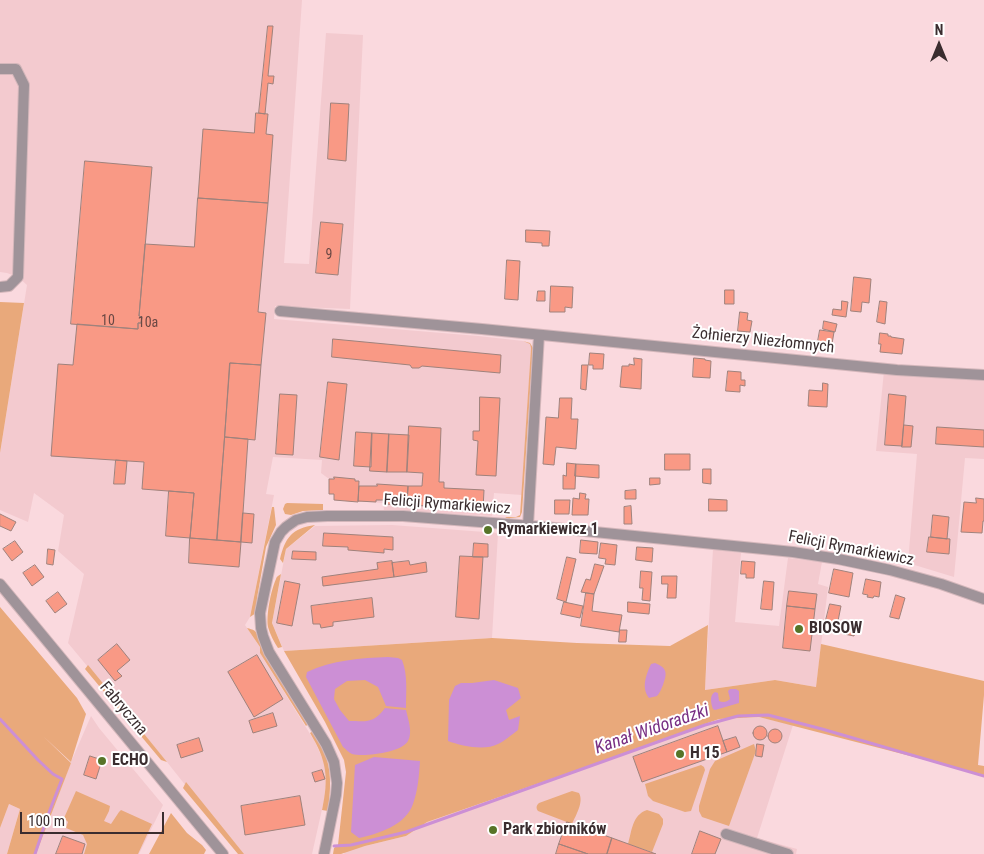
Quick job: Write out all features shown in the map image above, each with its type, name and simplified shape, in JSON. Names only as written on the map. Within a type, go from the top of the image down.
[{"type":"street","points":[[0,69],[16,69],[24,85],[18,277],[9,286],[0,287]]},
{"type":"street","name":"Żołnierzy Niezłomnych","points":[[280,311],[897,370],[984,375]]},
{"type":"street","points":[[528,526],[539,335]]},
{"type":"street","name":"Felicji Rymarkiewicz","points":[[324,854],[336,795],[337,783],[334,762],[326,744],[270,652],[261,628],[261,606],[272,550],[277,537],[296,520],[307,517],[327,516],[404,516],[751,547],[811,554],[890,570],[941,584],[984,599]]},
{"type":"street","name":"Fabryczna","points":[[0,584],[223,854]]},
{"type":"street","points":[[726,834],[788,854]]},
{"type":"shaded area","points":[[0,0],[302,0],[284,263],[309,264],[326,33],[363,35],[350,309],[275,306],[274,319],[478,336],[523,341],[530,344],[522,495],[494,493],[492,516],[384,510],[383,503],[334,500],[334,494],[329,494],[329,479],[321,473],[322,460],[273,457],[266,494],[274,495],[250,617],[245,625],[260,647],[260,653],[315,742],[324,762],[327,777],[325,796],[312,854],[243,854],[68,643],[84,574],[58,551],[64,515],[34,493],[28,522],[0,510],[0,453],[27,285],[18,277],[0,272]]},
{"type":"shaded area","points":[[0,302],[24,303],[0,453]]},
{"type":"shaded area","points":[[523,341],[530,343],[533,348],[522,512],[520,517],[510,518],[510,520],[505,517],[520,515],[531,348],[530,344]]},
{"type":"shaded area","points":[[884,371],[984,379],[984,459],[965,458],[954,577],[908,563],[917,454],[876,451]]},
{"type":"shaded area","points":[[287,503],[323,504],[323,510],[303,511],[291,515],[285,514],[283,509]]},
{"type":"shaded area","points":[[272,507],[274,507],[276,525],[266,547],[256,613],[250,617]]},
{"type":"shaded area","points":[[315,525],[286,549],[283,563],[280,559],[284,545],[291,535],[307,526]]},
{"type":"shaded area","points":[[392,525],[498,533],[492,638],[284,651],[272,623],[286,549],[315,526]]},
{"type":"shaded area","points":[[713,549],[741,553],[735,622],[779,626],[788,558],[822,562],[818,584],[828,587],[816,687],[775,680],[705,690]]},
{"type":"shaded area","points":[[281,574],[272,623],[282,647],[278,648],[268,627],[268,616],[274,584],[277,577]]},
{"type":"shaded area","points":[[0,607],[77,698],[86,714],[71,762],[43,736],[71,763],[36,854],[7,854],[20,809],[9,804],[0,828]]},
{"type":"shaded area","points":[[708,625],[705,690],[775,680],[816,687],[821,644],[984,681],[978,765],[984,766],[984,775],[759,717],[719,719],[427,822],[406,836],[341,854],[333,854],[334,848],[338,845],[346,772],[344,760],[325,722],[284,651],[492,638],[670,646]]},
{"type":"shaded area","points":[[247,628],[254,630],[256,633],[266,655],[309,723],[306,726],[260,653],[260,647]]},
{"type":"shaded area","points":[[388,657],[402,660],[406,678],[406,708],[386,706],[378,687],[365,680],[347,681],[335,689],[334,699],[349,721],[373,719],[385,708],[406,710],[410,726],[408,741],[398,749],[390,751],[365,755],[352,754],[343,747],[306,677],[307,672],[336,662]]},
{"type":"shaded area","points":[[655,663],[664,669],[665,678],[658,695],[649,698],[645,690],[645,681],[651,664]]},
{"type":"shaded area","points":[[88,665],[167,762],[161,760],[85,669]]},
{"type":"shaded area","points":[[494,680],[518,688],[521,698],[506,710],[509,720],[520,716],[518,730],[501,743],[487,747],[459,745],[448,741],[449,700],[455,686],[461,683]]},
{"type":"shaded area","points":[[730,689],[739,691],[739,703],[713,709],[711,700],[713,693],[718,693],[719,701],[725,702],[730,699],[728,691]]},
{"type":"shaded area","points":[[91,716],[163,805],[139,854],[36,854],[71,762]]},
{"type":"shaded area","points":[[759,717],[793,725],[757,838],[797,849],[796,854],[344,854],[345,851],[406,836],[426,822],[719,719]]},
{"type":"shaded area","points":[[313,731],[324,751],[329,770],[328,811],[322,810],[326,779],[325,770],[320,752],[310,733]]},
{"type":"shaded area","points":[[754,744],[756,751],[729,826],[702,817],[699,806],[710,769],[715,761]]},
{"type":"shaded area","points":[[374,757],[420,761],[419,778],[413,804],[404,818],[383,831],[359,838],[351,832],[355,765]]},
{"type":"shaded area","points":[[701,765],[705,770],[691,811],[685,812],[653,801],[648,796],[645,784]]},
{"type":"shaded area","points":[[186,782],[244,854],[238,854],[183,788]]},
{"type":"shaded area","points":[[76,791],[110,806],[104,821],[111,824],[121,810],[152,824],[138,854],[84,854],[87,844],[83,835],[66,828],[68,822],[64,818]]},
{"type":"shaded area","points":[[572,791],[579,793],[581,800],[572,824],[537,810],[539,803]]},
{"type":"shaded area","points":[[9,804],[20,809],[7,854],[0,854],[0,828]]},
{"type":"shaded area","points":[[647,810],[659,814],[663,819],[663,824],[652,852],[628,844],[635,820],[642,812]]},
{"type":"shaded area","points":[[171,813],[187,833],[202,845],[206,850],[204,854],[149,854]]},
{"type":"building","points":[[268,26],[273,26],[268,76],[274,76],[273,84],[268,83],[265,114],[259,113]]},
{"type":"building","points":[[331,103],[349,104],[346,161],[328,159]]},
{"type":"building","points":[[256,113],[268,114],[266,134],[273,135],[268,203],[198,198],[203,129],[254,133]]},
{"type":"building","points":[[85,161],[152,167],[139,316],[142,317],[141,323],[138,323],[138,329],[71,324]]},
{"type":"building","points":[[198,198],[268,203],[258,312],[266,313],[261,365],[230,363],[217,540],[190,538],[194,493],[142,489],[144,462],[51,456],[58,364],[73,365],[77,324],[138,329],[138,323],[141,323],[142,317],[139,316],[145,244],[194,247]]},
{"type":"building","points":[[321,222],[343,224],[338,275],[316,273]]},
{"type":"building","points":[[526,230],[550,231],[549,246],[542,246],[542,243],[526,242]]},
{"type":"building","points":[[507,260],[520,261],[518,300],[505,299]]},
{"type":"building","points":[[854,277],[871,279],[869,303],[862,302],[861,312],[851,311]]},
{"type":"building","points":[[551,286],[573,287],[572,308],[565,307],[565,312],[550,312]]},
{"type":"building","points":[[725,290],[734,290],[734,304],[725,304]]},
{"type":"building","points":[[538,291],[545,291],[545,301],[537,301]]},
{"type":"building","points":[[842,301],[848,302],[846,317],[832,315],[833,309],[841,310]]},
{"type":"building","points":[[880,301],[887,302],[885,324],[877,322]]},
{"type":"building","points":[[740,312],[748,313],[747,320],[752,321],[750,332],[738,331]]},
{"type":"building","points":[[824,321],[837,324],[835,332],[823,329]]},
{"type":"building","points":[[820,330],[834,332],[832,344],[818,341]]},
{"type":"building","points":[[880,333],[904,339],[902,354],[880,352]]},
{"type":"building","points":[[333,339],[501,355],[500,373],[422,366],[412,368],[410,365],[332,357]]},
{"type":"building","points":[[590,353],[604,354],[603,369],[593,369],[593,365],[589,365]]},
{"type":"building","points":[[634,358],[642,359],[641,389],[620,387],[622,366],[634,365]]},
{"type":"building","points":[[694,358],[711,361],[710,378],[693,377]]},
{"type":"building","points":[[230,363],[261,365],[255,440],[225,437]]},
{"type":"building","points":[[582,365],[588,365],[586,390],[581,389]]},
{"type":"building","points":[[728,371],[741,372],[741,380],[745,380],[745,386],[740,385],[740,392],[726,391]]},
{"type":"building","points":[[328,382],[347,384],[339,460],[320,457]]},
{"type":"building","points":[[823,383],[828,384],[827,407],[808,406],[809,390],[822,391]]},
{"type":"building","points":[[280,394],[297,395],[293,455],[276,454]]},
{"type":"building","points":[[889,394],[906,396],[902,446],[885,445]]},
{"type":"building","points":[[480,397],[500,398],[496,476],[476,475],[478,441],[473,440],[473,431],[479,431]]},
{"type":"building","points":[[560,398],[572,398],[571,419],[578,419],[576,449],[556,447],[554,465],[543,464],[546,417],[558,418]]},
{"type":"building","points":[[904,425],[913,426],[911,447],[902,447]]},
{"type":"building","points":[[409,426],[441,428],[439,482],[444,482],[444,488],[484,490],[483,509],[407,505],[408,486],[422,486],[423,473],[407,472]]},
{"type":"building","points":[[937,427],[984,430],[984,447],[936,444]]},
{"type":"building","points":[[356,432],[372,433],[371,467],[354,466]]},
{"type":"building","points":[[372,433],[389,434],[387,472],[370,471]]},
{"type":"building","points":[[389,434],[409,435],[407,472],[387,472]]},
{"type":"building","points":[[225,437],[248,439],[241,542],[217,540]]},
{"type":"building","points":[[665,454],[690,454],[690,470],[665,470]]},
{"type":"building","points":[[116,460],[127,461],[125,484],[114,484]]},
{"type":"building","points":[[567,463],[576,464],[575,489],[563,489],[563,475],[566,476]]},
{"type":"building","points":[[576,464],[599,465],[599,478],[575,476]]},
{"type":"building","points":[[703,469],[711,469],[711,484],[703,483]]},
{"type":"building","points":[[334,477],[359,481],[358,502],[334,500],[334,494],[329,494],[329,479],[334,479]]},
{"type":"building","points":[[650,478],[660,478],[660,484],[650,485]]},
{"type":"building","points":[[377,484],[408,486],[407,505],[384,504],[385,500],[376,500],[376,502],[358,501],[359,486],[377,486]]},
{"type":"building","points":[[636,490],[636,499],[625,499],[625,491]]},
{"type":"building","points":[[169,491],[194,493],[190,538],[166,536]]},
{"type":"building","points":[[580,493],[586,494],[585,499],[589,499],[588,515],[572,515],[573,498],[579,499]]},
{"type":"building","points":[[976,498],[984,499],[982,533],[961,532],[964,502],[976,503]]},
{"type":"building","points":[[709,499],[727,500],[727,511],[709,511]]},
{"type":"building","points":[[555,500],[570,500],[569,514],[555,514]]},
{"type":"building","points":[[631,506],[632,524],[624,524],[624,507]]},
{"type":"building","points":[[243,513],[254,514],[252,543],[241,542]]},
{"type":"building","points":[[0,514],[16,522],[11,531],[0,526]]},
{"type":"building","points":[[933,515],[949,517],[947,539],[931,537]]},
{"type":"building","points":[[324,533],[393,537],[393,550],[384,549],[384,553],[348,550],[348,547],[323,546]]},
{"type":"building","points":[[929,537],[950,539],[949,554],[927,552]]},
{"type":"building","points":[[190,538],[241,542],[239,567],[189,563]]},
{"type":"building","points":[[581,540],[598,542],[597,554],[580,553]]},
{"type":"building","points":[[15,541],[23,552],[12,561],[3,549]]},
{"type":"building","points":[[474,543],[488,544],[488,557],[473,557]]},
{"type":"building","points":[[601,543],[617,545],[615,565],[605,564],[606,559],[599,558]]},
{"type":"building","points":[[637,547],[653,548],[652,562],[636,560]]},
{"type":"building","points":[[48,549],[55,550],[53,565],[47,564]]},
{"type":"building","points":[[293,551],[316,552],[316,560],[292,559]]},
{"type":"building","points":[[460,556],[483,557],[479,619],[456,617]]},
{"type":"building","points":[[567,557],[576,559],[566,602],[557,599]]},
{"type":"building","points":[[392,561],[394,577],[323,586],[322,577],[378,569],[377,563]]},
{"type":"building","points":[[409,561],[410,565],[426,562],[427,572],[394,577],[392,563]]},
{"type":"building","points":[[742,561],[755,562],[754,578],[746,578],[746,574],[741,574]]},
{"type":"building","points":[[595,564],[604,566],[594,594],[581,592],[586,579],[590,580]]},
{"type":"building","points":[[35,565],[44,577],[32,586],[23,573]]},
{"type":"building","points":[[834,569],[853,573],[849,597],[829,593]]},
{"type":"building","points":[[641,571],[652,572],[650,601],[642,600],[643,588],[640,588]]},
{"type":"building","points":[[662,576],[677,576],[676,598],[667,598],[668,584],[662,584]]},
{"type":"building","points":[[866,579],[881,582],[879,597],[867,597],[868,595],[863,594]]},
{"type":"building","points":[[285,581],[300,584],[292,626],[277,623]]},
{"type":"building","points":[[764,581],[774,582],[772,610],[761,609]]},
{"type":"building","name":"BIOSOW","points":[[789,591],[817,594],[815,609],[787,606]]},
{"type":"building","points":[[58,592],[67,604],[55,613],[46,601]]},
{"type":"building","points":[[586,593],[594,594],[592,611],[622,615],[619,632],[581,626]]},
{"type":"building","points":[[896,595],[905,598],[899,619],[890,617]]},
{"type":"building","points":[[372,598],[374,617],[333,622],[333,626],[321,628],[320,624],[313,624],[311,606]]},
{"type":"building","points":[[564,602],[583,606],[580,618],[561,614]]},
{"type":"building","points":[[628,602],[650,604],[649,614],[628,612]]},
{"type":"building","points":[[830,604],[841,606],[837,626],[825,624]]},
{"type":"building","name":"BIOSOW","points":[[787,606],[815,609],[810,651],[783,648]]},
{"type":"building","points":[[846,626],[856,628],[854,636],[844,634]]},
{"type":"building","points":[[620,630],[627,630],[626,642],[619,642]]},
{"type":"building","points":[[117,644],[130,660],[117,671],[122,676],[115,681],[98,660]]},
{"type":"building","points":[[257,655],[283,699],[254,717],[228,672]]},
{"type":"building","points":[[273,713],[277,726],[253,733],[249,721]]},
{"type":"building","name":"H 15","points":[[718,726],[727,752],[642,782],[633,757]]},
{"type":"building","points":[[760,726],[765,728],[767,733],[765,738],[760,740],[755,738],[753,733],[755,728]]},
{"type":"building","points":[[775,729],[780,731],[782,736],[780,741],[775,743],[770,741],[768,736],[770,731]]},
{"type":"building","points":[[736,737],[740,747],[727,752],[723,741]]},
{"type":"building","points":[[199,738],[203,751],[181,758],[177,745]]},
{"type":"building","points":[[757,744],[764,745],[762,757],[756,756]]},
{"type":"building","points":[[90,756],[102,760],[96,779],[84,775]]},
{"type":"building","points":[[322,770],[325,779],[315,782],[312,773]]},
{"type":"building","points":[[300,796],[305,825],[245,835],[241,806]]},
{"type":"building","points":[[567,822],[612,838],[607,854],[588,854],[559,844]]},
{"type":"building","points":[[700,831],[721,839],[715,854],[692,854]]},
{"type":"building","points":[[63,836],[85,844],[82,854],[56,854]]},
{"type":"building","points":[[612,838],[656,854],[607,854]]},
{"type":"building","points":[[559,844],[588,854],[556,854]]},
{"type":"waterway","name":"Kanał Widoradzki","points":[[334,846],[351,845],[406,832],[705,725],[738,716],[768,715],[984,776]]},
{"type":"waterway","name":"Kanał Widoradzki","points":[[0,719],[38,760],[53,774],[62,779],[35,854]]},
{"type":"place","name":"Rymarkiewicz 1","points":[[488,530]]},
{"type":"place","name":"BIOSOW","points":[[799,629]]},
{"type":"place","name":"H 15","points":[[680,754]]},
{"type":"place","name":"ECHO","points":[[102,761]]},
{"type":"place","name":"Park zbiorników","points":[[493,830]]}]
